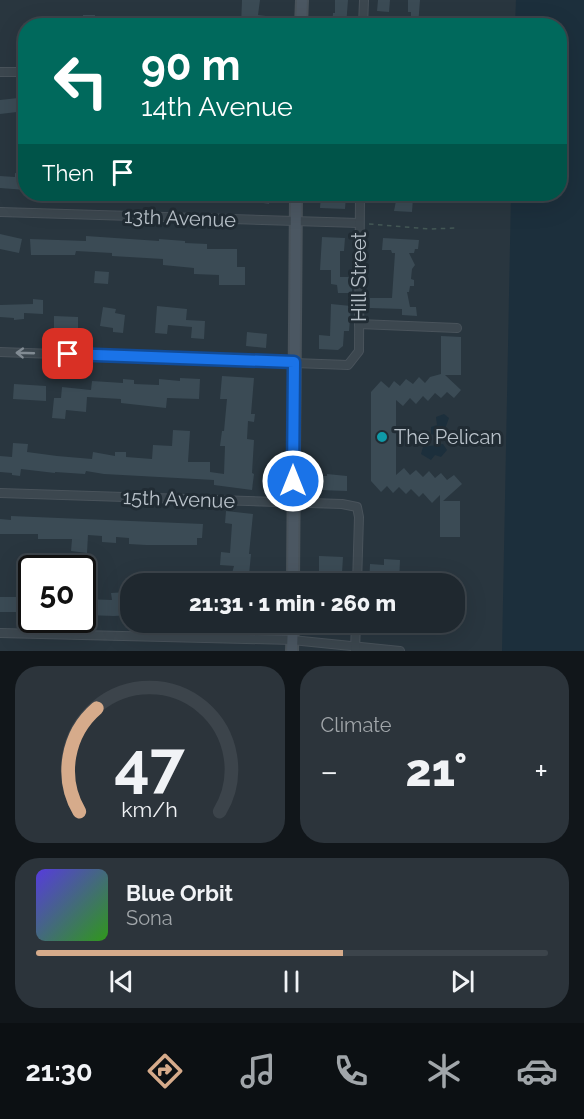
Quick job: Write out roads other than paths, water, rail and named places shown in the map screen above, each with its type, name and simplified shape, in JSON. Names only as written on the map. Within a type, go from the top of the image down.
[{"type":"main road","points":[[301,18],[302,0]]},
{"type":"main road","points":[[293,573],[296,201]]},
{"type":"street","points":[[363,18],[364,0]]},
{"type":"street","points":[[0,72],[18,72]]},
{"type":"street","name":"Hill Street","points":[[294,362],[348,366],[359,351],[360,201]]},
{"type":"street","name":"13th Avenue","points":[[0,212],[359,223]]},
{"type":"street","points":[[359,324],[457,328]]},
{"type":"street","points":[[0,352],[294,362]]},
{"type":"street","name":"15th Avenue","points":[[0,493],[342,504],[357,507],[359,517],[357,573]]},
{"type":"street","points":[[0,633],[400,651]]},
{"type":"street","points":[[355,648],[356,633]]},
{"type":"water","points":[[516,0],[584,0],[584,651],[502,651],[511,201],[567,201],[567,18],[515,18]]},
{"type":"water","points":[[444,414],[449,418],[442,437],[431,434],[431,427],[437,425],[436,417]]},
{"type":"water","points":[[443,444],[447,450],[441,457],[435,455],[431,460],[421,454],[423,447]]},
{"type":"place","name":"The Pelican","points":[[382,437]]}]
